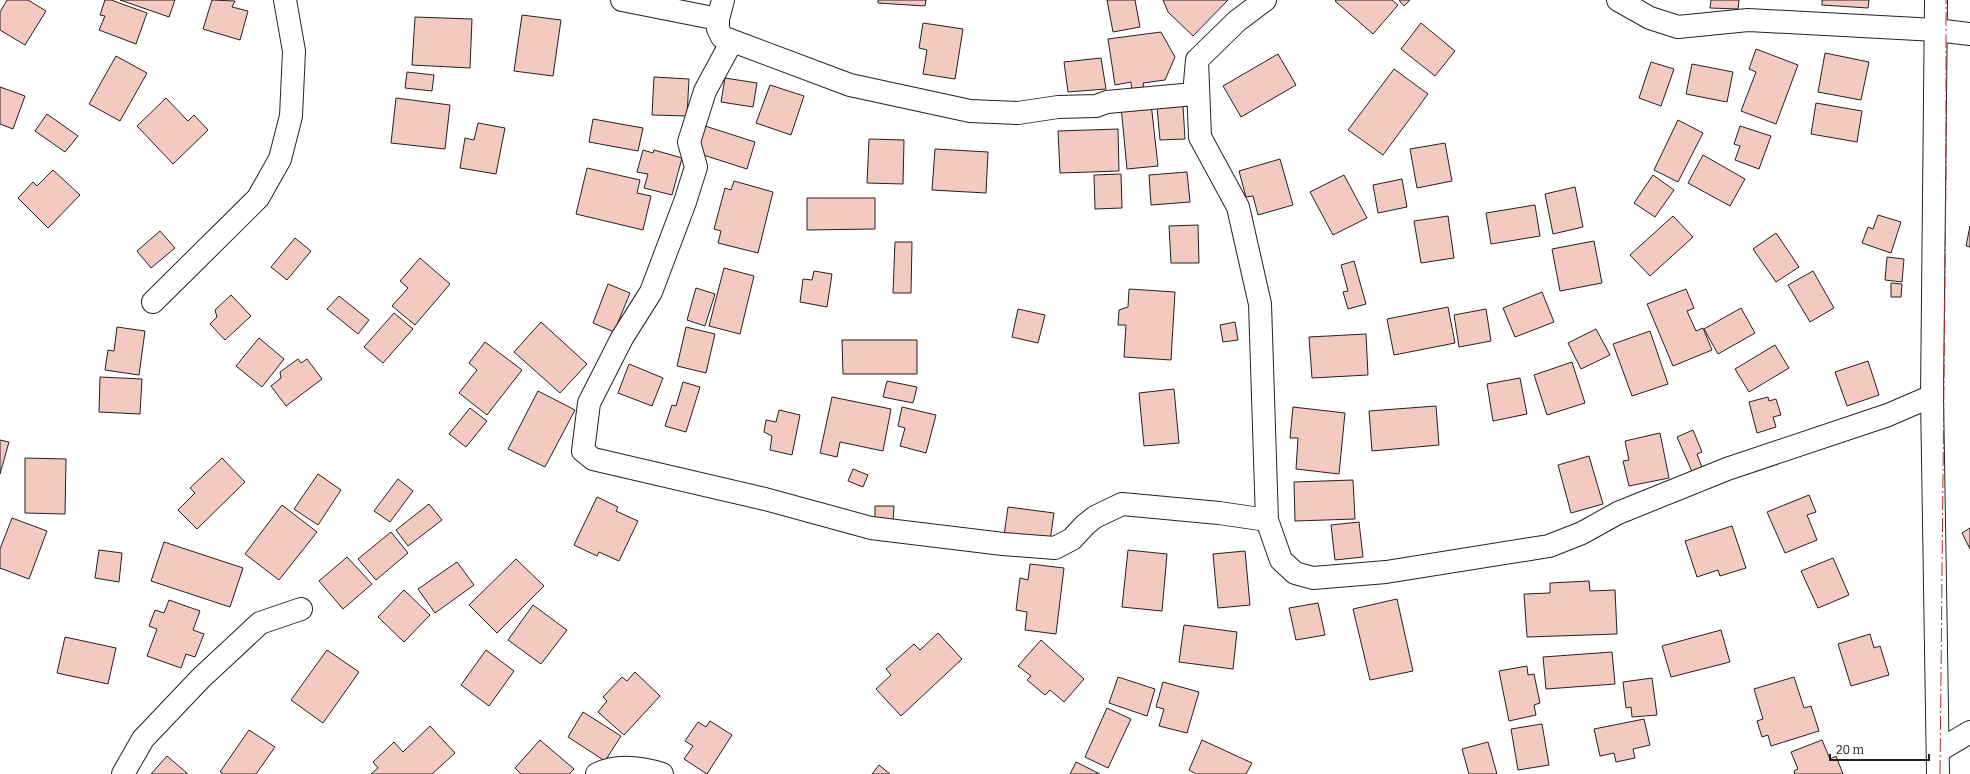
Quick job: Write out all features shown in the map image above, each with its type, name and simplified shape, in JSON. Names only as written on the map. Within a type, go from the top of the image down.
[{"type":"street","points":[[622,0],[720,9],[718,29],[722,37],[782,58],[850,85],[962,110],[1018,113],[1058,107],[1096,106],[1107,102],[1194,94],[1197,60],[1237,21],[1265,0]]},
{"type":"street","points":[[1618,0],[1650,18],[1678,27],[1748,20],[1936,30],[1970,34]]},
{"type":"street","points":[[1936,0],[1932,396],[1938,774]]},
{"type":"street","points":[[154,302],[258,198],[280,159],[291,116],[292,101],[294,51],[287,1]]},
{"type":"street","points":[[732,41],[705,91],[689,142],[696,167],[685,202],[651,292],[622,338],[588,403],[583,451],[593,459],[766,499],[871,528],[1003,544],[1054,548],[1072,539],[1095,517],[1122,504],[1219,513],[1267,520]]},
{"type":"street","points":[[1197,60],[1200,137],[1238,208],[1260,304],[1267,520],[1281,560],[1295,573],[1314,578],[1386,572],[1548,546],[1582,533],[1618,513],[1720,472],[1888,415],[1932,396]]},
{"type":"street","points":[[122,774],[143,739],[201,678],[260,623],[301,609]]},
{"type":"street","points":[[1938,750],[1970,732]]},
{"type":"street","points":[[597,774],[606,770],[623,767],[648,770],[662,774]]},
{"type":"building","points":[[7,0],[28,0],[46,11],[25,45],[0,30],[0,12]]},
{"type":"building","points":[[105,0],[111,0],[147,13],[136,44],[99,30],[105,16],[100,15]]},
{"type":"building","points":[[120,0],[175,0],[169,17]]},
{"type":"building","points":[[212,0],[235,1],[232,7],[248,11],[240,40],[203,29]]},
{"type":"building","points":[[878,0],[926,0],[925,6],[878,3]]},
{"type":"building","points":[[1107,0],[1135,0],[1140,27],[1113,32]]},
{"type":"building","points":[[1163,0],[1228,0],[1193,36],[1168,12]]},
{"type":"building","points":[[1392,0],[1398,5],[1373,34],[1335,1]]},
{"type":"building","points":[[1399,0],[1410,0],[1404,6]]},
{"type":"building","points":[[1711,0],[1739,0],[1738,9],[1710,8]]},
{"type":"building","points":[[1822,0],[1869,0],[1868,8],[1822,5]]},
{"type":"building","points":[[522,15],[561,20],[553,76],[514,71]]},
{"type":"building","points":[[415,17],[472,19],[470,68],[412,65]]},
{"type":"building","points":[[923,23],[963,29],[955,79],[923,74],[927,50],[919,48]]},
{"type":"building","points":[[1421,23],[1455,51],[1435,76],[1401,49]]},
{"type":"building","points":[[1161,32],[1175,57],[1165,80],[1143,83],[1144,89],[1132,91],[1131,82],[1115,85],[1108,39]]},
{"type":"building","points":[[1756,49],[1798,65],[1776,124],[1741,111],[1756,72],[1749,69]]},
{"type":"building","points":[[1825,53],[1869,62],[1861,100],[1818,92]]},
{"type":"building","points":[[1278,54],[1296,85],[1241,117],[1223,86]]},
{"type":"building","points":[[116,56],[147,73],[120,121],[89,104]]},
{"type":"building","points":[[1101,58],[1106,89],[1068,92],[1064,62]]},
{"type":"building","points":[[1651,62],[1674,69],[1661,106],[1639,98]]},
{"type":"building","points":[[1692,64],[1733,72],[1727,102],[1686,94]]},
{"type":"building","points":[[1394,69],[1428,94],[1383,155],[1348,130]]},
{"type":"building","points":[[407,72],[434,75],[432,91],[405,88]]},
{"type":"building","points":[[654,77],[689,79],[687,116],[652,115]]},
{"type":"building","points":[[725,78],[757,83],[753,107],[721,102]]},
{"type":"building","points":[[770,85],[804,96],[791,135],[756,123]]},
{"type":"building","points":[[0,87],[25,96],[13,129],[0,124]]},
{"type":"building","points":[[166,98],[188,121],[194,115],[208,130],[173,164],[137,126]]},
{"type":"building","points":[[396,98],[450,105],[445,149],[391,143]]},
{"type":"building","points":[[1151,103],[1158,166],[1127,169],[1121,106]]},
{"type":"building","points":[[1816,103],[1862,111],[1857,142],[1811,134]]},
{"type":"building","points":[[1183,106],[1185,139],[1160,140],[1157,107]]},
{"type":"building","points":[[47,114],[78,136],[65,152],[35,131]]},
{"type":"building","points":[[593,119],[643,128],[638,151],[589,142]]},
{"type":"building","points":[[1678,120],[1703,133],[1678,182],[1654,170]]},
{"type":"building","points":[[478,123],[505,128],[496,174],[460,168],[465,138],[474,140]]},
{"type":"building","points":[[705,126],[755,142],[747,169],[697,153]]},
{"type":"building","points":[[1740,126],[1771,136],[1759,169],[1735,160],[1740,146],[1734,144]]},
{"type":"building","points":[[1118,129],[1119,171],[1060,173],[1058,131]]},
{"type":"building","points":[[869,139],[904,140],[903,184],[867,183]]},
{"type":"building","points":[[1445,143],[1452,181],[1417,188],[1410,149]]},
{"type":"building","points":[[935,149],[988,152],[986,193],[932,190]]},
{"type":"building","points":[[643,150],[653,153],[654,150],[682,158],[672,195],[644,188],[648,174],[637,172]]},
{"type":"building","points":[[1703,155],[1745,179],[1730,206],[1688,183]]},
{"type":"building","points":[[1280,159],[1293,205],[1258,215],[1253,196],[1246,197],[1239,171]]},
{"type":"building","points":[[587,168],[640,180],[637,193],[651,196],[643,230],[576,214]]},
{"type":"building","points":[[53,170],[80,195],[48,228],[18,198],[33,182],[37,186]]},
{"type":"building","points":[[1187,172],[1190,202],[1151,205],[1149,175]]},
{"type":"building","points":[[1121,174],[1122,208],[1095,209],[1094,175]]},
{"type":"building","points":[[1344,175],[1367,218],[1333,235],[1310,192]]},
{"type":"building","points":[[1653,175],[1674,190],[1655,217],[1634,203]]},
{"type":"building","points":[[1402,179],[1407,207],[1378,213],[1373,185]]},
{"type":"building","points":[[734,181],[773,192],[758,253],[718,243],[721,231],[714,229],[725,188],[731,190]]},
{"type":"building","points":[[1575,187],[1583,227],[1553,234],[1545,194]]},
{"type":"building","points":[[807,198],[875,198],[875,229],[807,230]]},
{"type":"building","points":[[1535,205],[1540,236],[1491,244],[1486,213]]},
{"type":"building","points":[[1878,215],[1901,222],[1891,253],[1862,243],[1868,227],[1873,229]]},
{"type":"building","points":[[1448,216],[1454,258],[1421,263],[1414,221]]},
{"type":"building","points":[[1673,216],[1693,237],[1650,276],[1630,255]]},
{"type":"building","points":[[1198,225],[1199,263],[1171,263],[1169,226]]},
{"type":"building","points":[[1970,226],[1970,247],[1966,246]]},
{"type":"building","points":[[160,231],[175,248],[151,268],[137,251]]},
{"type":"building","points":[[1776,233],[1799,267],[1776,282],[1753,249]]},
{"type":"building","points":[[295,238],[311,251],[287,280],[271,267]]},
{"type":"building","points":[[1594,241],[1602,283],[1560,291],[1552,249]]},
{"type":"building","points":[[895,242],[912,242],[911,293],[893,293]]},
{"type":"building","points":[[1887,257],[1904,259],[1902,282],[1885,280]]},
{"type":"building","points":[[420,258],[450,284],[415,325],[392,306],[408,288],[400,281]]},
{"type":"building","points":[[1354,261],[1366,304],[1348,309],[1343,292],[1348,291],[1341,265]]},
{"type":"building","points":[[724,268],[754,276],[740,334],[709,326]]},
{"type":"building","points":[[814,271],[832,274],[827,307],[800,302],[803,279],[812,280]]},
{"type":"building","points":[[1813,271],[1834,308],[1810,322],[1788,285]]},
{"type":"building","points":[[1891,283],[1902,284],[1901,297],[1891,297]]},
{"type":"building","points":[[608,284],[630,293],[614,332],[593,323]]},
{"type":"building","points":[[696,288],[715,294],[705,326],[687,320]]},
{"type":"building","points":[[1129,289],[1175,292],[1171,360],[1124,357],[1126,325],[1118,325],[1119,310],[1128,307]]},
{"type":"building","points":[[1686,289],[1694,308],[1687,311],[1696,331],[1703,328],[1712,350],[1673,366],[1647,304]]},
{"type":"building","points":[[1542,292],[1554,322],[1515,337],[1503,308]]},
{"type":"building","points":[[231,295],[251,316],[225,340],[210,324],[217,317],[215,310]]},
{"type":"building","points":[[339,296],[369,320],[358,334],[327,309]]},
{"type":"building","points":[[1448,307],[1455,343],[1394,355],[1387,319]]},
{"type":"building","points":[[1741,308],[1755,333],[1718,354],[1704,329]]},
{"type":"building","points":[[1018,309],[1045,315],[1038,343],[1012,337]]},
{"type":"building","points":[[1486,309],[1491,341],[1459,347],[1454,315]]},
{"type":"building","points":[[394,313],[413,329],[383,363],[364,347]]},
{"type":"building","points":[[541,322],[587,364],[560,393],[514,352]]},
{"type":"building","points":[[1235,322],[1238,340],[1223,342],[1220,325]]},
{"type":"building","points":[[117,327],[145,331],[139,375],[105,370],[108,350],[114,351]]},
{"type":"building","points":[[686,327],[715,334],[706,373],[677,366]]},
{"type":"building","points":[[1596,329],[1610,355],[1581,369],[1568,343]]},
{"type":"building","points":[[1650,331],[1668,384],[1632,396],[1613,344]]},
{"type":"building","points":[[1366,334],[1368,375],[1312,378],[1309,337]]},
{"type":"building","points":[[259,338],[284,359],[262,387],[236,366]]},
{"type":"building","points":[[842,340],[917,340],[917,374],[843,374]]},
{"type":"building","points":[[485,342],[522,370],[487,415],[459,393],[477,370],[469,363]]},
{"type":"building","points":[[1775,345],[1789,368],[1749,392],[1735,369]]},
{"type":"building","points":[[298,359],[301,363],[307,359],[322,379],[286,406],[271,386],[281,378],[280,372]]},
{"type":"building","points":[[1868,361],[1879,395],[1847,406],[1835,372]]},
{"type":"building","points":[[1572,362],[1585,403],[1547,415],[1534,375]]},
{"type":"building","points":[[629,364],[663,378],[652,406],[618,393]]},
{"type":"building","points":[[100,377],[142,379],[140,414],[99,412]]},
{"type":"building","points":[[1520,378],[1527,414],[1493,421],[1487,384]]},
{"type":"building","points":[[887,381],[917,387],[913,403],[883,397]]},
{"type":"building","points":[[683,382],[700,387],[686,432],[665,426],[672,405],[676,406]]},
{"type":"building","points":[[1174,389],[1179,443],[1144,446],[1139,393]]},
{"type":"building","points":[[538,391],[575,410],[545,467],[508,449]]},
{"type":"building","points":[[832,397],[891,409],[883,451],[840,442],[837,457],[820,453]]},
{"type":"building","points":[[1768,397],[1769,401],[1776,399],[1781,415],[1773,417],[1776,427],[1757,433],[1749,402]]},
{"type":"building","points":[[1436,406],[1439,445],[1372,451],[1369,411]]},
{"type":"building","points":[[902,407],[936,415],[926,453],[900,446],[905,428],[898,426]]},
{"type":"building","points":[[1293,407],[1345,413],[1339,474],[1296,469],[1298,438],[1290,438]]},
{"type":"building","points":[[470,408],[487,421],[466,447],[449,434]]},
{"type":"building","points":[[779,410],[800,415],[792,455],[770,450],[772,436],[764,432],[766,420],[776,422]]},
{"type":"building","points":[[1693,430],[1702,452],[1697,454],[1703,470],[1693,474],[1677,437]]},
{"type":"building","points":[[1660,433],[1669,478],[1629,486],[1623,461],[1629,460],[1625,441]]},
{"type":"building","points":[[0,440],[9,442],[0,474]]},
{"type":"building","points":[[1589,456],[1603,504],[1571,513],[1558,465]]},
{"type":"building","points":[[25,458],[66,459],[65,514],[25,513]]},
{"type":"building","points":[[222,458],[245,482],[197,529],[178,510],[195,493],[190,488]]},
{"type":"building","points":[[853,469],[868,475],[863,487],[848,481]]},
{"type":"building","points":[[318,474],[341,490],[318,525],[294,509]]},
{"type":"building","points":[[398,479],[413,491],[390,522],[374,511]]},
{"type":"building","points":[[1353,480],[1355,519],[1295,521],[1294,482]]},
{"type":"building","points":[[1809,495],[1816,512],[1807,515],[1817,540],[1785,553],[1767,512]]},
{"type":"building","points":[[597,497],[618,507],[616,511],[638,521],[619,561],[599,552],[597,556],[574,545]]},
{"type":"building","points":[[429,504],[442,520],[408,546],[396,530]]},
{"type":"building","points":[[282,505],[317,532],[279,580],[245,554]]},
{"type":"building","points":[[875,506],[894,506],[893,521],[875,521]]},
{"type":"building","points":[[1008,507],[1054,513],[1050,541],[1004,536]]},
{"type":"building","points":[[12,518],[47,531],[29,579],[0,568],[0,549]]},
{"type":"building","points":[[1359,522],[1363,557],[1335,560],[1331,525]]},
{"type":"building","points":[[1732,526],[1746,568],[1720,576],[1718,570],[1697,577],[1685,541]]},
{"type":"building","points":[[1970,528],[1970,549],[1962,533]]},
{"type":"building","points":[[391,532],[408,553],[376,580],[358,559]]},
{"type":"building","points":[[164,542],[243,568],[230,607],[151,581]]},
{"type":"building","points":[[99,550],[122,553],[119,582],[95,578]]},
{"type":"building","points":[[1128,550],[1167,554],[1162,611],[1122,607]]},
{"type":"building","points":[[1245,551],[1250,605],[1218,608],[1213,554]]},
{"type":"building","points":[[347,557],[372,584],[343,609],[319,581]]},
{"type":"building","points":[[1833,558],[1849,595],[1818,608],[1801,571]]},
{"type":"building","points":[[516,559],[544,586],[497,633],[469,605]]},
{"type":"building","points":[[457,562],[474,585],[435,613],[418,589]]},
{"type":"building","points":[[1030,564],[1064,568],[1056,634],[1025,630],[1027,612],[1016,610],[1020,578],[1028,580]]},
{"type":"building","points":[[1589,581],[1590,591],[1615,590],[1617,634],[1527,637],[1524,594],[1550,593],[1550,583]]},
{"type":"building","points":[[404,590],[430,615],[404,642],[378,617]]},
{"type":"building","points":[[1397,599],[1413,671],[1370,680],[1353,609]]},
{"type":"building","points":[[169,600],[200,611],[193,630],[204,634],[195,657],[186,654],[181,668],[147,656],[157,629],[149,626],[155,610],[164,613]]},
{"type":"building","points":[[1318,603],[1325,635],[1296,640],[1289,608]]},
{"type":"building","points":[[533,605],[567,630],[541,664],[508,640]]},
{"type":"building","points":[[1184,625],[1237,632],[1233,669],[1179,662]]},
{"type":"building","points":[[1721,630],[1730,662],[1671,677],[1662,646]]},
{"type":"building","points":[[938,633],[962,659],[901,716],[876,689],[891,675],[886,669],[914,644],[920,650]]},
{"type":"building","points":[[1870,634],[1874,648],[1880,646],[1889,675],[1851,686],[1838,644]]},
{"type":"building","points":[[65,637],[116,648],[108,684],[57,673]]},
{"type":"building","points":[[1041,640],[1084,679],[1064,702],[1050,690],[1045,695],[1027,680],[1031,676],[1018,666]]},
{"type":"building","points":[[327,650],[359,672],[323,723],[291,700]]},
{"type":"building","points":[[486,650],[514,671],[489,706],[461,685]]},
{"type":"building","points":[[1612,652],[1615,684],[1546,689],[1543,657]]},
{"type":"building","points":[[1527,666],[1528,675],[1534,674],[1540,703],[1534,705],[1536,715],[1509,721],[1499,671]]},
{"type":"building","points":[[635,672],[660,696],[624,735],[598,712],[607,701],[603,697],[622,677],[627,681]]},
{"type":"building","points":[[1118,677],[1155,689],[1147,716],[1109,703]]},
{"type":"building","points":[[1794,677],[1804,708],[1811,706],[1819,731],[1771,746],[1768,735],[1762,737],[1757,721],[1763,719],[1754,689]]},
{"type":"building","points":[[1652,678],[1657,715],[1632,717],[1631,707],[1626,708],[1623,682]]},
{"type":"building","points":[[1163,682],[1199,692],[1187,733],[1159,726],[1164,709],[1156,707]]},
{"type":"building","points":[[1107,708],[1131,719],[1108,768],[1085,757]]},
{"type":"building","points":[[583,712],[621,736],[605,761],[568,737]]},
{"type":"building","points":[[1644,719],[1650,745],[1633,749],[1635,758],[1616,762],[1614,753],[1600,756],[1594,729]]},
{"type":"building","points":[[710,721],[732,735],[707,774],[684,759],[693,746],[685,741],[698,722],[706,727]]},
{"type":"building","points":[[1542,724],[1549,765],[1518,770],[1511,729]]},
{"type":"building","points":[[430,726],[455,753],[432,774],[371,774],[378,768],[373,762],[394,742],[403,752]]},
{"type":"building","points":[[249,730],[275,747],[256,774],[224,774],[220,772]]},
{"type":"building","points":[[540,740],[574,769],[569,774],[521,774],[515,768]]},
{"type":"building","points":[[1202,740],[1252,763],[1246,774],[1196,774],[1189,770]]},
{"type":"building","points":[[1822,740],[1830,759],[1836,756],[1843,774],[1795,774],[1794,771],[1798,769],[1791,752]]},
{"type":"building","points":[[1488,742],[1497,774],[1469,774],[1462,749]]},
{"type":"building","points":[[167,756],[188,774],[151,774]]},
{"type":"building","points":[[1076,762],[1100,774],[1070,774]]},
{"type":"building","points":[[879,765],[890,774],[872,774]]},
{"type":"power","points":[[1940,774],[1946,176],[1946,0]]}]
